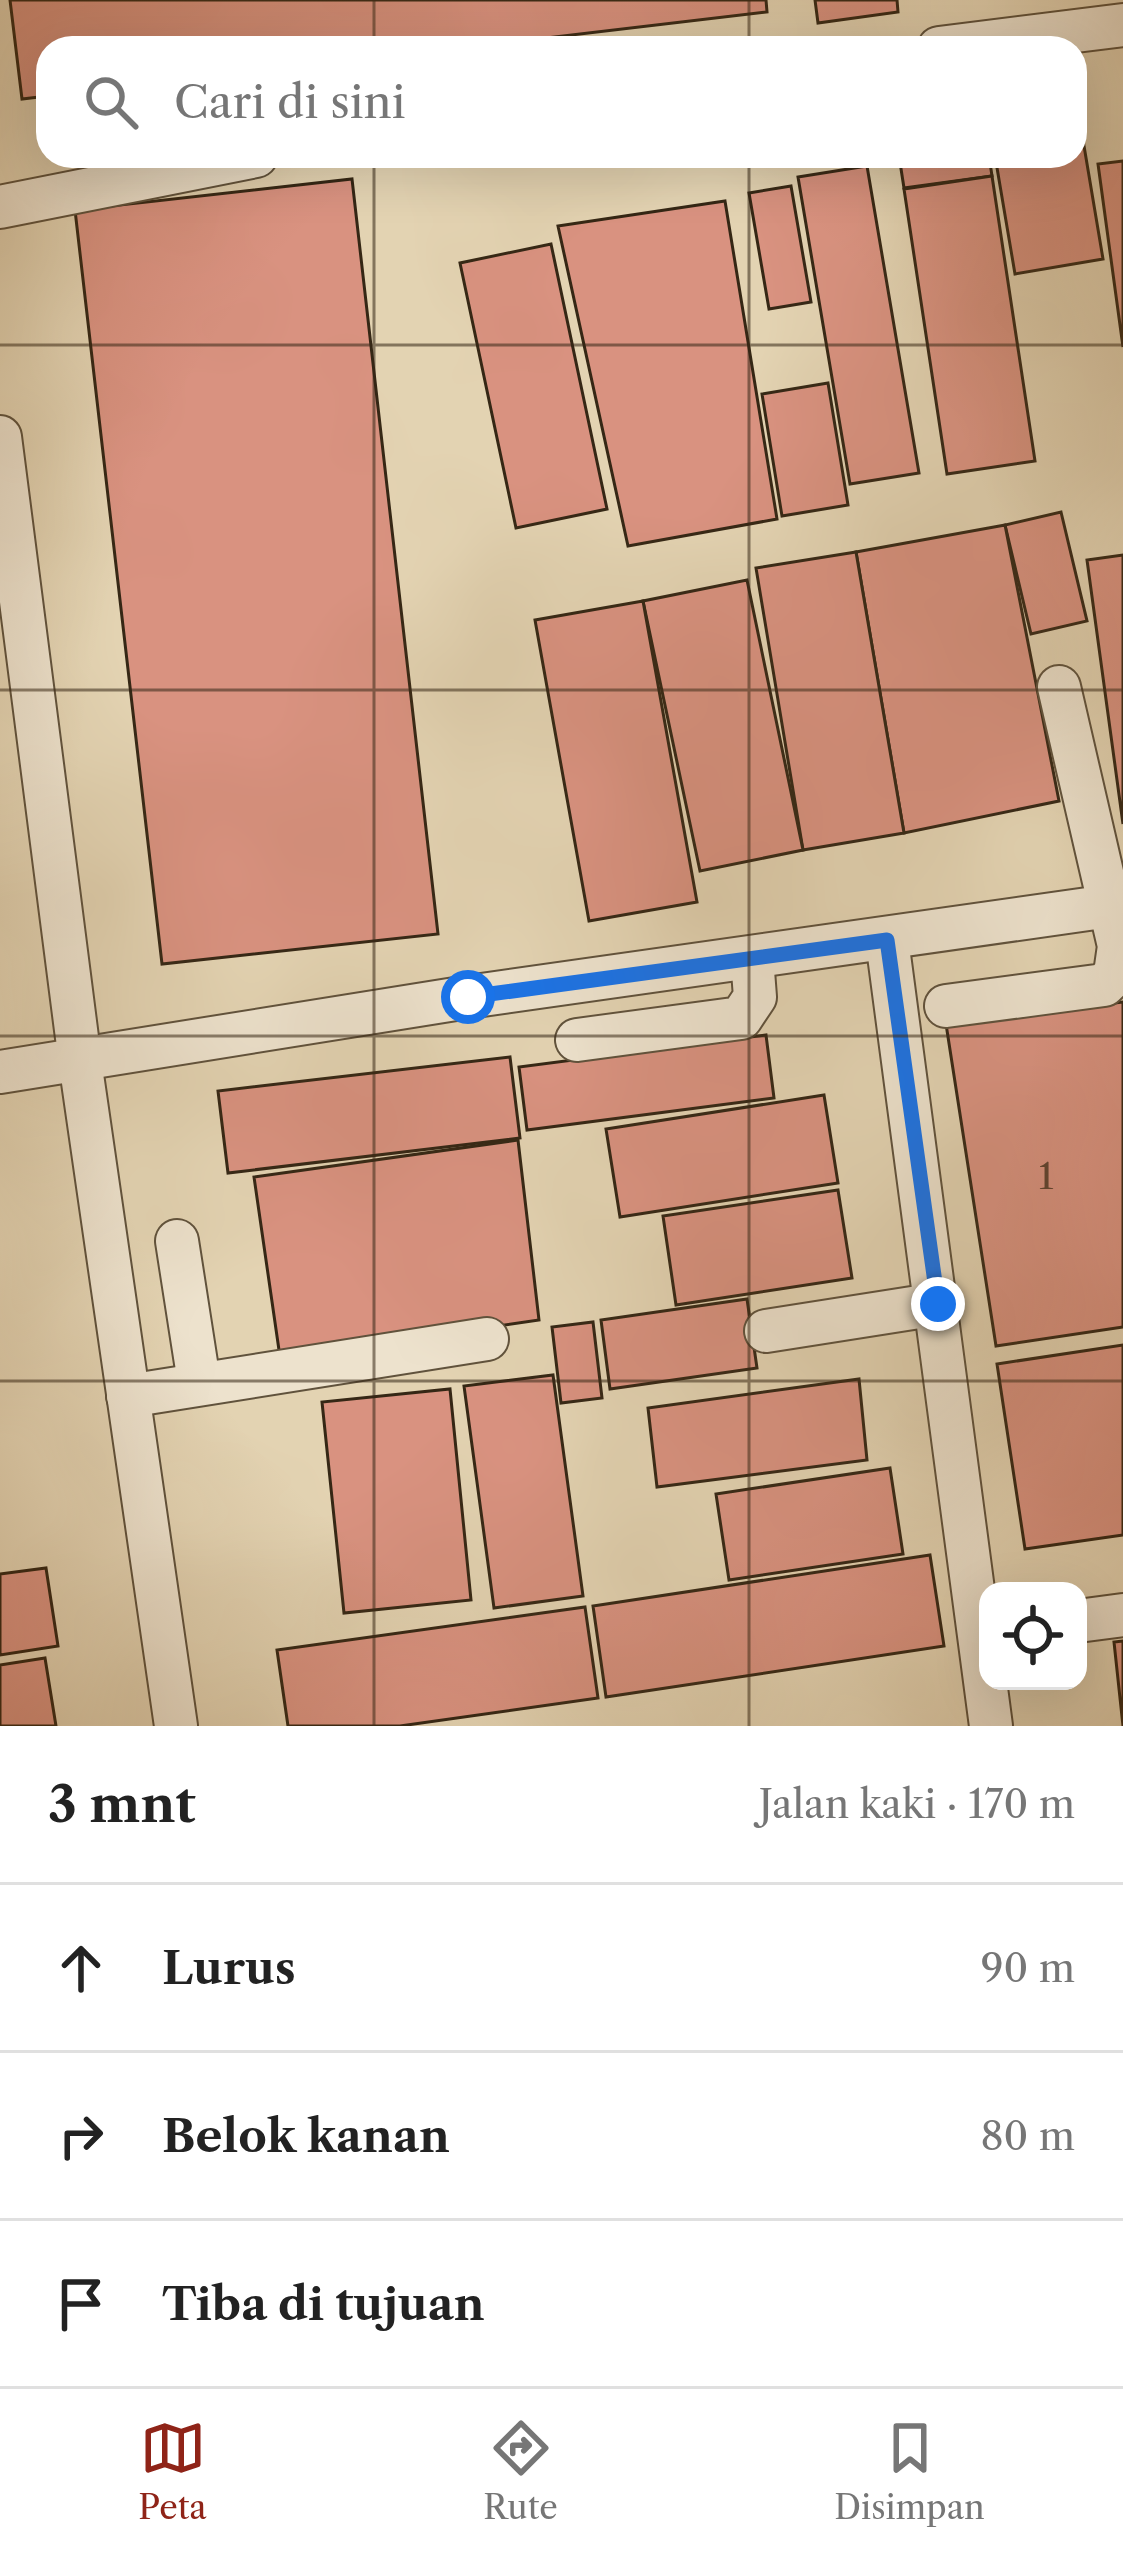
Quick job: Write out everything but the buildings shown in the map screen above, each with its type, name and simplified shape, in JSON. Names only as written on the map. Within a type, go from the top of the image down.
[{"type":"lane","points":[[1035,36],[1123,25]]},
{"type":"lane","points":[[0,207],[196,168]]},
{"type":"lane","points":[[0,437],[80,1061],[176,1726]]},
{"type":"lane","points":[[946,1006],[1104,985],[1114,974],[1119,946],[1116,904],[1059,687]]},
{"type":"lane","points":[[0,1072],[468,997],[1116,904]]},
{"type":"lane","points":[[887,940],[979,1586]]},
{"type":"lane","points":[[577,1040],[741,1018],[754,997],[752,958]]},
{"type":"lane","points":[[177,1241],[199,1382]]},
{"type":"lane","points":[[766,1330],[938,1304]]},
{"type":"lane","points":[[128,1396],[488,1340]]},
{"type":"lane","points":[[1087,1620],[1123,1615]]},
{"type":"lane","points":[[989,1690],[991,1726]]},
{"type":"route","points":[[468,997],[887,940],[938,1304]]}]
